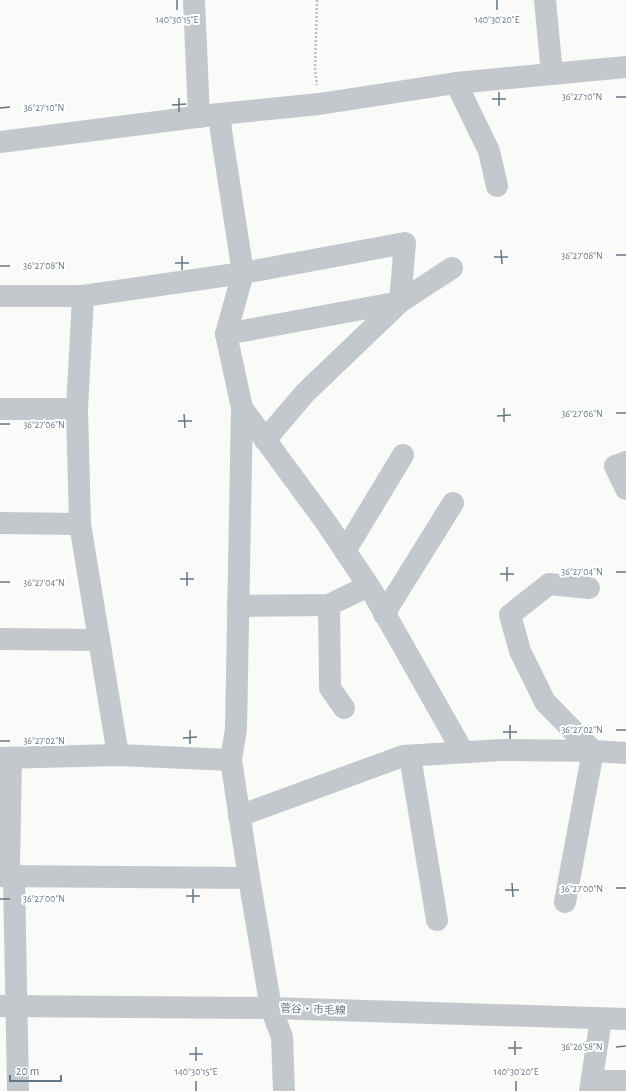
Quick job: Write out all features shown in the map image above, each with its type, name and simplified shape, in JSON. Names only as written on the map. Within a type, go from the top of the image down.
[{"type":"street","points":[[194,0],[210,116],[221,131],[243,273],[226,334],[242,408],[236,729],[231,760],[271,1008],[282,1037],[284,1091]]},
{"type":"street","points":[[545,0],[552,74]]},
{"type":"street","points":[[0,142],[319,104],[456,82],[626,67]]},
{"type":"street","points":[[456,82],[489,151],[497,186]]},
{"type":"street","points":[[0,296],[83,296],[243,273],[405,243],[400,302]]},
{"type":"street","points":[[265,440],[306,393],[400,302],[452,268]]},
{"type":"street","points":[[83,296],[77,409],[80,524],[118,755]]},
{"type":"street","points":[[226,334],[400,302]]},
{"type":"street","points":[[242,408],[325,521],[368,586],[463,752]]},
{"type":"street","points":[[0,409],[77,409]]},
{"type":"street","points":[[345,551],[402,455]]},
{"type":"street","points":[[626,462],[615,466],[626,489]]},
{"type":"street","points":[[384,614],[453,503]]},
{"type":"street","points":[[0,523],[80,524]]},
{"type":"street","points":[[589,588],[549,584],[510,615],[520,651],[545,702],[593,751]]},
{"type":"street","points":[[238,606],[329,605],[368,586]]},
{"type":"street","points":[[329,605],[330,688],[344,708]]},
{"type":"street","points":[[0,639],[99,640]]},
{"type":"street","points":[[240,816],[403,756],[502,750],[593,751],[626,753]]},
{"type":"street","points":[[565,902],[593,751]]},
{"type":"street","points":[[18,1091],[8,1006],[6,758],[118,755],[231,760]]},
{"type":"street","points":[[410,756],[437,920]]},
{"type":"street","points":[[7,876],[249,878]]},
{"type":"street","name":"菅谷・市毛線","points":[[8,1006],[271,1008],[626,1019]]},
{"type":"street","points":[[601,1019],[591,1086],[626,1081]]},
{"type":"path","points":[[317,0],[315,69],[319,104]]}]
